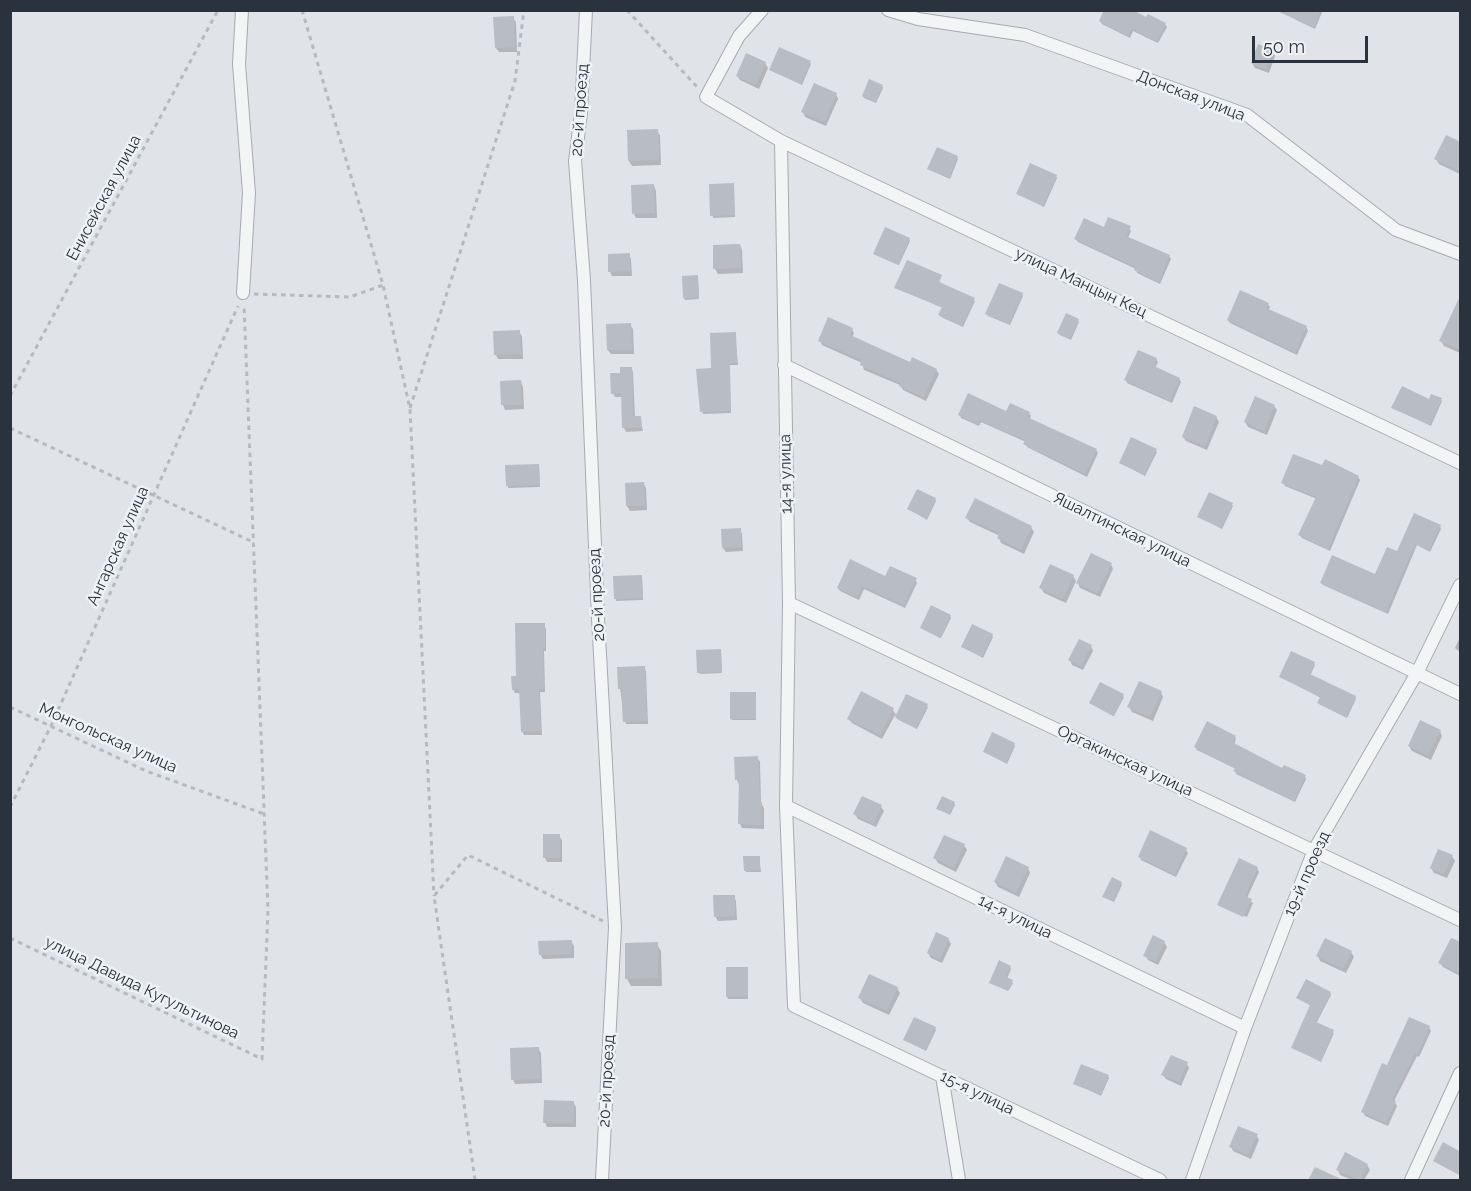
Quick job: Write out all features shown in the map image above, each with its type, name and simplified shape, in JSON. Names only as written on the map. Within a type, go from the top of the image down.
[{"type":"street","points":[[242,10],[239,64],[249,194],[243,293]]},
{"type":"street","name":"20-й проезд","points":[[586,10],[581,113],[575,161],[584,280],[598,618],[615,927],[602,1180]]},
{"type":"street","points":[[706,97],[739,36],[762,10]]},
{"type":"street","name":"Донская улица","points":[[888,10],[918,20],[1025,35],[1247,115],[1396,230],[1461,254]]},
{"type":"street","name":"улица Манцын Кец","points":[[706,97],[781,141],[1461,463]]},
{"type":"street","name":"14-я улица","points":[[781,141],[789,603],[786,807],[794,1006]]},
{"type":"street","name":"Яшалтинская улица","points":[[784,365],[1461,694]]},
{"type":"street","name":"19-й проезд","points":[[1191,1180],[1245,1028],[1314,850],[1417,673],[1461,585]]},
{"type":"street","name":"Оргакинская улица","points":[[789,603],[1461,920]]},
{"type":"street","name":"14-я улица","points":[[786,807],[1245,1028]]},
{"type":"street","name":"15-я улица","points":[[794,1006],[1160,1180]]},
{"type":"street","points":[[1411,1180],[1461,1073]]},
{"type":"street","points":[[942,1076],[959,1180]]},
{"type":"path","name":"Енисейская улица","points":[[10,396],[218,10]]},
{"type":"path","points":[[302,10],[383,285],[410,410],[434,896],[475,1180]]},
{"type":"path","points":[[410,410],[515,81],[524,10]]},
{"type":"path","points":[[627,10],[706,97]]},
{"type":"path","points":[[264,814],[243,293],[350,297],[383,285]]},
{"type":"path","name":"Ангарская улица","points":[[10,807],[51,726],[243,293]]},
{"type":"path","points":[[10,428],[253,542]]},
{"type":"path","name":"Монгольская улица","points":[[10,707],[146,771],[264,814]]},
{"type":"path","name":"улица Давида Кугультинова","points":[[10,938],[262,1059],[268,910],[264,814]]},
{"type":"path","points":[[434,896],[468,855],[615,927]]},
{"type":"building","points":[[1104,10],[1133,10],[1166,23],[1157,41],[1132,29],[1128,36],[1099,21]]},
{"type":"building","points":[[1275,10],[1321,10],[1314,28]]},
{"type":"building","points":[[514,16],[515,47],[495,48],[493,17]]},
{"type":"building","points":[[1258,44],[1274,50],[1266,69],[1251,63]]},
{"type":"building","points":[[779,47],[811,61],[801,84],[769,70]]},
{"type":"building","points":[[746,53],[766,62],[756,85],[736,76]]},
{"type":"building","points":[[869,79],[883,85],[875,102],[862,96]]},
{"type":"building","points":[[814,83],[837,93],[824,122],[801,112]]},
{"type":"building","points":[[658,129],[659,160],[628,161],[627,130]]},
{"type":"building","points":[[1446,135],[1461,142],[1461,172],[1434,159]]},
{"type":"building","points":[[937,147],[958,156],[949,178],[927,169]]},
{"type":"building","points":[[1030,163],[1057,175],[1043,206],[1016,194]]},
{"type":"building","points":[[734,183],[735,215],[710,216],[709,184]]},
{"type":"building","points":[[654,184],[655,213],[632,214],[631,185]]},
{"type":"building","points":[[1108,217],[1131,226],[1126,236],[1170,255],[1159,282],[1134,270],[1136,267],[1074,239],[1084,218],[1104,227]]},
{"type":"building","points":[[885,227],[910,238],[898,265],[873,254]]},
{"type":"building","points":[[740,244],[741,268],[713,269],[713,245]]},
{"type":"building","points":[[630,253],[630,271],[608,272],[608,254]]},
{"type":"building","points":[[907,260],[942,275],[939,282],[975,298],[962,326],[938,315],[942,307],[894,288]]},
{"type":"building","points":[[698,275],[699,298],[683,298],[682,276]]},
{"type":"building","points":[[999,283],[1023,293],[1009,324],[985,314]]},
{"type":"building","points":[[1240,290],[1269,303],[1266,308],[1307,326],[1295,352],[1227,320]]},
{"type":"building","points":[[1461,294],[1461,350],[1439,341]]},
{"type":"building","points":[[1066,313],[1079,319],[1070,339],[1057,333]]},
{"type":"building","points":[[828,317],[853,328],[850,335],[910,362],[912,357],[937,369],[924,397],[860,365],[862,360],[818,341]]},
{"type":"building","points":[[631,323],[632,350],[607,350],[606,324]]},
{"type":"building","points":[[520,330],[521,354],[494,355],[493,331]]},
{"type":"building","points":[[736,332],[737,363],[730,363],[730,411],[700,412],[696,369],[711,368],[710,333]]},
{"type":"building","points":[[1138,350],[1157,358],[1154,366],[1180,378],[1170,401],[1124,380]]},
{"type":"building","points":[[620,367],[632,367],[633,416],[641,416],[642,428],[622,428],[621,393],[611,394],[610,373],[620,373]]},
{"type":"building","points":[[521,380],[522,405],[501,405],[500,381]]},
{"type":"building","points":[[1402,386],[1429,399],[1431,394],[1442,398],[1430,425],[1391,408]]},
{"type":"building","points":[[968,393],[1006,411],[1010,403],[1030,412],[1027,417],[1097,449],[1085,474],[1023,444],[1025,440],[979,420],[978,424],[958,415]]},
{"type":"building","points":[[1255,396],[1275,405],[1264,431],[1244,422]]},
{"type":"building","points":[[1194,406],[1217,416],[1205,446],[1182,437]]},
{"type":"building","points":[[1131,437],[1157,449],[1144,475],[1119,463]]},
{"type":"building","points":[[1293,454],[1322,465],[1325,459],[1359,476],[1328,549],[1298,535],[1316,497],[1281,483]]},
{"type":"building","points":[[539,464],[540,485],[506,486],[505,465]]},
{"type":"building","points":[[644,482],[645,506],[626,506],[625,483]]},
{"type":"building","points":[[917,489],[936,498],[927,519],[907,509]]},
{"type":"building","points":[[1209,492],[1233,503],[1221,528],[1197,517]]},
{"type":"building","points":[[975,498],[1032,526],[1021,550],[997,538],[999,533],[965,518]]},
{"type":"building","points":[[1414,513],[1441,525],[1429,550],[1415,544],[1386,612],[1320,583],[1332,555],[1375,574],[1387,547],[1397,551]]},
{"type":"building","points":[[741,528],[741,547],[722,548],[721,529]]},
{"type":"building","points":[[1091,553],[1112,563],[1097,593],[1076,583]]},
{"type":"building","points":[[850,559],[885,576],[890,566],[917,578],[904,606],[863,586],[857,597],[837,588]]},
{"type":"building","points":[[1050,564],[1074,575],[1063,599],[1039,588]]},
{"type":"building","points":[[642,575],[643,598],[614,599],[613,576]]},
{"type":"building","points":[[931,605],[951,615],[940,638],[920,628]]},
{"type":"building","points":[[515,623],[545,623],[544,689],[539,689],[541,731],[521,732],[519,689],[512,690],[511,676],[516,676]]},
{"type":"building","points":[[972,624],[993,634],[982,657],[961,647]]},
{"type":"building","points":[[1079,639],[1092,645],[1081,666],[1068,660]]},
{"type":"building","points":[[721,649],[722,672],[697,673],[696,650]]},
{"type":"building","points":[[1291,651],[1315,662],[1310,674],[1356,696],[1346,717],[1317,703],[1320,697],[1279,677]]},
{"type":"building","points":[[645,666],[647,721],[623,722],[617,667]]},
{"type":"building","points":[[1139,681],[1162,691],[1150,717],[1127,707]]},
{"type":"building","points":[[1100,682],[1124,694],[1113,716],[1089,703]]},
{"type":"building","points":[[861,691],[894,708],[880,735],[847,719]]},
{"type":"building","points":[[730,692],[756,692],[756,719],[730,719]]},
{"type":"building","points":[[906,694],[928,704],[916,728],[895,717]]},
{"type":"building","points":[[1420,720],[1441,730],[1428,756],[1408,746]]},
{"type":"building","points":[[1207,721],[1236,736],[1232,742],[1282,768],[1284,765],[1306,775],[1294,801],[1233,771],[1235,768],[1194,747]]},
{"type":"building","points":[[992,732],[1015,743],[1006,763],[983,752]]},
{"type":"building","points":[[758,756],[762,825],[738,824],[739,780],[735,780],[734,757]]},
{"type":"building","points":[[862,796],[882,805],[873,824],[853,814]]},
{"type":"building","points":[[942,796],[955,802],[949,814],[936,809]]},
{"type":"building","points":[[1150,830],[1187,848],[1175,874],[1138,857]]},
{"type":"building","points":[[543,834],[560,834],[560,858],[543,858]]},
{"type":"building","points":[[944,835],[965,844],[954,868],[933,858]]},
{"type":"building","points":[[1438,849],[1453,855],[1444,874],[1430,868]]},
{"type":"building","points":[[743,856],[760,856],[760,870],[744,871]]},
{"type":"building","points":[[1006,856],[1029,867],[1016,893],[994,882]]},
{"type":"building","points":[[1239,858],[1258,867],[1245,896],[1252,899],[1243,917],[1217,905]]},
{"type":"building","points":[[1112,877],[1122,882],[1113,901],[1102,897]]},
{"type":"building","points":[[713,895],[735,895],[735,916],[714,917]]},
{"type":"building","points":[[936,932],[949,938],[940,959],[927,953]]},
{"type":"building","points":[[1153,935],[1165,941],[1156,961],[1143,956]]},
{"type":"building","points":[[1325,938],[1352,951],[1343,969],[1316,956]]},
{"type":"building","points":[[1451,938],[1461,942],[1461,974],[1438,963]]},
{"type":"building","points":[[572,940],[572,954],[539,955],[538,941]]},
{"type":"building","points":[[658,942],[658,978],[625,979],[625,943]]},
{"type":"building","points":[[999,960],[1011,966],[1006,977],[1013,980],[1008,991],[989,983]]},
{"type":"building","points":[[726,967],[748,967],[748,997],[726,997]]},
{"type":"building","points":[[869,974],[898,987],[887,1011],[858,998]]},
{"type":"building","points":[[1306,979],[1331,992],[1316,1022],[1334,1030],[1321,1061],[1291,1048],[1310,1005],[1296,998]]},
{"type":"building","points":[[914,1017],[936,1027],[925,1050],[903,1040]]},
{"type":"building","points":[[1409,1017],[1430,1026],[1417,1055],[1415,1054],[1392,1099],[1396,1101],[1386,1123],[1361,1112],[1382,1063],[1387,1065]]},
{"type":"building","points":[[539,1047],[540,1079],[511,1080],[510,1048]]},
{"type":"building","points":[[1171,1055],[1188,1062],[1179,1082],[1161,1075]]},
{"type":"building","points":[[1081,1064],[1109,1075],[1101,1095],[1073,1084]]},
{"type":"building","points":[[544,1100],[574,1101],[574,1123],[543,1123]]},
{"type":"building","points":[[1238,1126],[1258,1134],[1248,1155],[1229,1147]]},
{"type":"building","points":[[1443,1142],[1461,1152],[1461,1176],[1433,1161]]},
{"type":"building","points":[[1345,1152],[1368,1164],[1360,1180],[1336,1170]]},
{"type":"building","points":[[1315,1167],[1343,1180],[1308,1180]]}]
